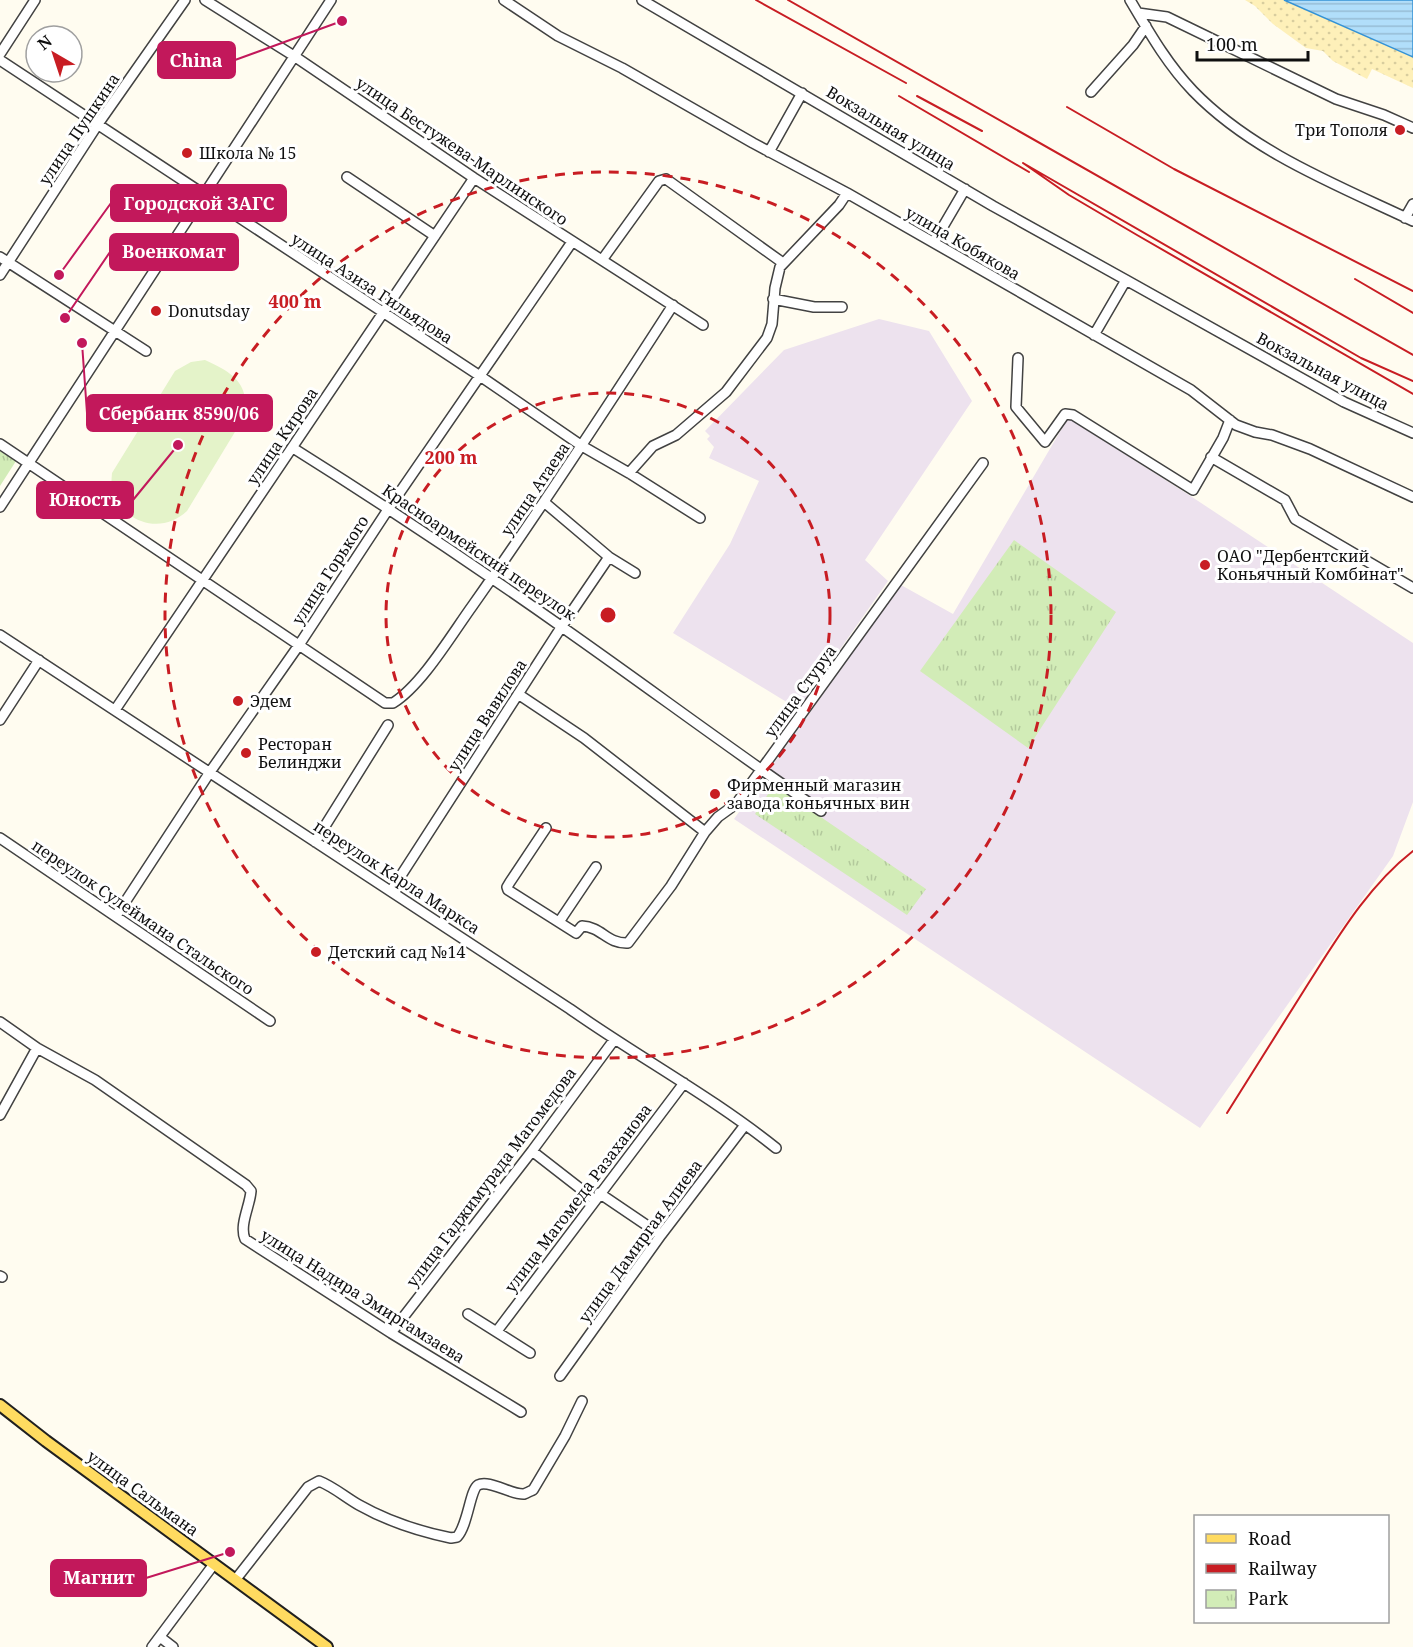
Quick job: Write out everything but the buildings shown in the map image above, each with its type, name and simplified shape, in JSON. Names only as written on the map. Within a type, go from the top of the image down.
[{"type":"main road","name":"улица Сальмана","points":[[0,1405],[327,1647]]},
{"type":"street","points":[[0,54],[35,0]]},
{"type":"street","name":"улица Пушкина","points":[[0,276],[4,260],[185,0]]},
{"type":"street","name":"улица Бестужева-Марлинского","points":[[206,0],[294,56],[474,178],[703,325]]},
{"type":"street","points":[[0,507],[331,0]]},
{"type":"street","name":"улица Кобякова","points":[[504,0],[558,36],[631,73],[769,152],[847,193],[1191,390],[1236,425],[1310,449],[1413,497]]},
{"type":"street","name":"Вокзальная улица","points":[[642,0],[965,189],[1126,280],[1344,402],[1413,433]]},
{"type":"street","points":[[1130,0],[1172,67],[1193,91],[1227,121],[1266,148],[1328,182],[1409,219],[1413,204]]},
{"type":"street","points":[[1138,13],[1167,17],[1336,99],[1384,115],[1413,128]]},
{"type":"street","points":[[1091,92],[1133,45],[1146,26]]},
{"type":"street","name":"улица Азиза Гильядова","points":[[0,60],[382,314],[480,376],[582,446],[700,518]]},
{"type":"street","points":[[769,152],[802,93]]},
{"type":"street","points":[[347,177],[435,236]]},
{"type":"street","name":"улица Кирова","points":[[115,710],[474,178]]},
{"type":"street","points":[[602,260],[659,181],[666,179],[783,263]]},
{"type":"street","points":[[934,242],[965,189]]},
{"type":"street","points":[[629,473],[653,446],[676,435],[726,392],[767,338],[772,324],[773,299],[778,274],[783,263],[839,205],[847,193]]},
{"type":"street","name":"улица Горького","points":[[116,916],[210,772],[299,645],[389,508],[572,242]]},
{"type":"street","points":[[4,260],[146,351]]},
{"type":"street","points":[[1094,335],[1126,280]]},
{"type":"street","points":[[773,299],[814,307],[842,307]]},
{"type":"street","name":"улица Атаева","points":[[299,645],[385,703],[393,703],[411,687],[491,579],[544,502],[673,305]]},
{"type":"street","points":[[1018,357],[1016,407],[1046,442],[1065,414],[1072,415],[1193,490],[1223,438],[1230,420]]},
{"type":"street","points":[[0,444],[299,645]]},
{"type":"street","name":"Красноармейский переулок","points":[[293,448],[389,508],[561,626],[821,811]]},
{"type":"street","points":[[1211,457],[1285,500],[1295,519],[1413,588]]},
{"type":"street","name":"улица Стуруа","points":[[560,922],[576,933],[582,926],[592,927],[618,944],[628,943],[671,886],[705,832],[718,817],[736,804],[983,464]]},
{"type":"street","points":[[544,502],[609,557],[635,573]]},
{"type":"street","name":"улица Вавилова","points":[[391,891],[561,626],[609,557]]},
{"type":"street","name":"переулок Карла Маркса","points":[[0,635],[614,1040],[684,1083],[776,1148]]},
{"type":"street","points":[[0,720],[39,660]]},
{"type":"street","points":[[518,694],[584,738],[705,832]]},
{"type":"street","points":[[315,842],[388,725]]},
{"type":"street","points":[[546,828],[510,882],[508,890],[560,922],[597,867]]},
{"type":"street","name":"переулок Сулеймана Стальского","points":[[0,838],[270,1021]]},
{"type":"street","name":"улица Надира Эмиргамзаева","points":[[0,1022],[37,1048],[95,1080],[246,1185],[251,1191],[242,1233],[244,1239],[391,1333],[521,1412]]},
{"type":"street","name":"улица Гаджимурада Магомедова","points":[[391,1333],[532,1151],[614,1040]]},
{"type":"street","points":[[0,1114],[37,1048]]},
{"type":"street","name":"улица Магомеда Разаханова","points":[[497,1331],[684,1083]]},
{"type":"street","name":"улица Дамиргая Алиева","points":[[560,1376],[661,1234],[746,1125]]},
{"type":"street","points":[[532,1151],[597,1197],[661,1234]]},
{"type":"street","points":[[468,1314],[530,1353]]},
{"type":"street","points":[[236,1579],[308,1487],[319,1481],[406,1528],[451,1538],[457,1537],[463,1530],[474,1490],[479,1484],[487,1483],[524,1494],[533,1490],[565,1436],[582,1401]]},
{"type":"street","points":[[152,1647],[214,1564]]},
{"type":"street","points":[[160,1636],[173,1647]]},
{"type":"shaded area","points":[[879,319],[929,331],[972,401],[865,560],[888,581],[798,709],[673,633],[730,544],[759,481],[709,458],[714,447],[707,439],[710,436],[705,431],[784,350]]},
{"type":"shaded area","points":[[1068,418],[1413,643],[1413,802],[1393,856],[1200,1128],[734,819],[901,585],[953,614]]},
{"type":"sand","points":[[1245,0],[1284,0],[1413,57],[1413,88],[1372,69],[1367,79],[1333,61],[1323,51],[1306,48]]},
{"type":"green space","points":[[205,360],[231,375],[242,388],[245,396],[244,417],[187,511],[166,523],[158,524],[135,519],[116,503],[111,484],[112,473],[175,371],[191,362]]},
{"type":"green space","points":[[0,451],[16,461],[0,486]]},
{"type":"green space","points":[[1014,540],[1116,612],[1028,748],[920,671]]},
{"type":"green space","points":[[774,785],[926,889],[907,915],[755,814]]},
{"type":"water","points":[[1284,0],[1413,0],[1413,57]]},
{"type":"railway","points":[[756,0],[906,83]]},
{"type":"railway","points":[[788,0],[1413,355]]},
{"type":"railway","points":[[899,96],[1029,172]]},
{"type":"railway","points":[[917,96],[982,131]]},
{"type":"railway","points":[[1067,107],[1174,169],[1413,291]]},
{"type":"railway","points":[[1413,381],[1361,358],[1023,163],[1069,195],[1413,394]]},
{"type":"railway","points":[[1355,279],[1413,313]]},
{"type":"railway","points":[[1227,1113],[1355,913],[1382,880],[1413,851]]},
{"type":"place","name":"China","points":[[342,21]]},
{"type":"place","name":"Три Тополя","points":[[1400,130]]},
{"type":"place","name":"Школа № 15","points":[[187,153]]},
{"type":"place","name":"Городской ЗАГС","points":[[59,275]]},
{"type":"place","name":"Donutsday","points":[[156,311]]},
{"type":"place","name":"Военкомат","points":[[65,318]]},
{"type":"place","name":"Сбербанк 8590/06","points":[[82,343]]},
{"type":"place","name":"Юность","points":[[178,445]]},
{"type":"place","name":"ОАО \"Дербентский Коньячный Комбинат\"","points":[[1205,565]]},
{"type":"place","name":"Эдем","points":[[238,701]]},
{"type":"place","name":"Ресторан Белинджи","points":[[246,753]]},
{"type":"place","name":"Фирменный магазин завода коньячных вин","points":[[715,794]]},
{"type":"place","name":"Детский сад №14","points":[[316,952]]},
{"type":"place","name":"Магнит","points":[[230,1552]]}]
